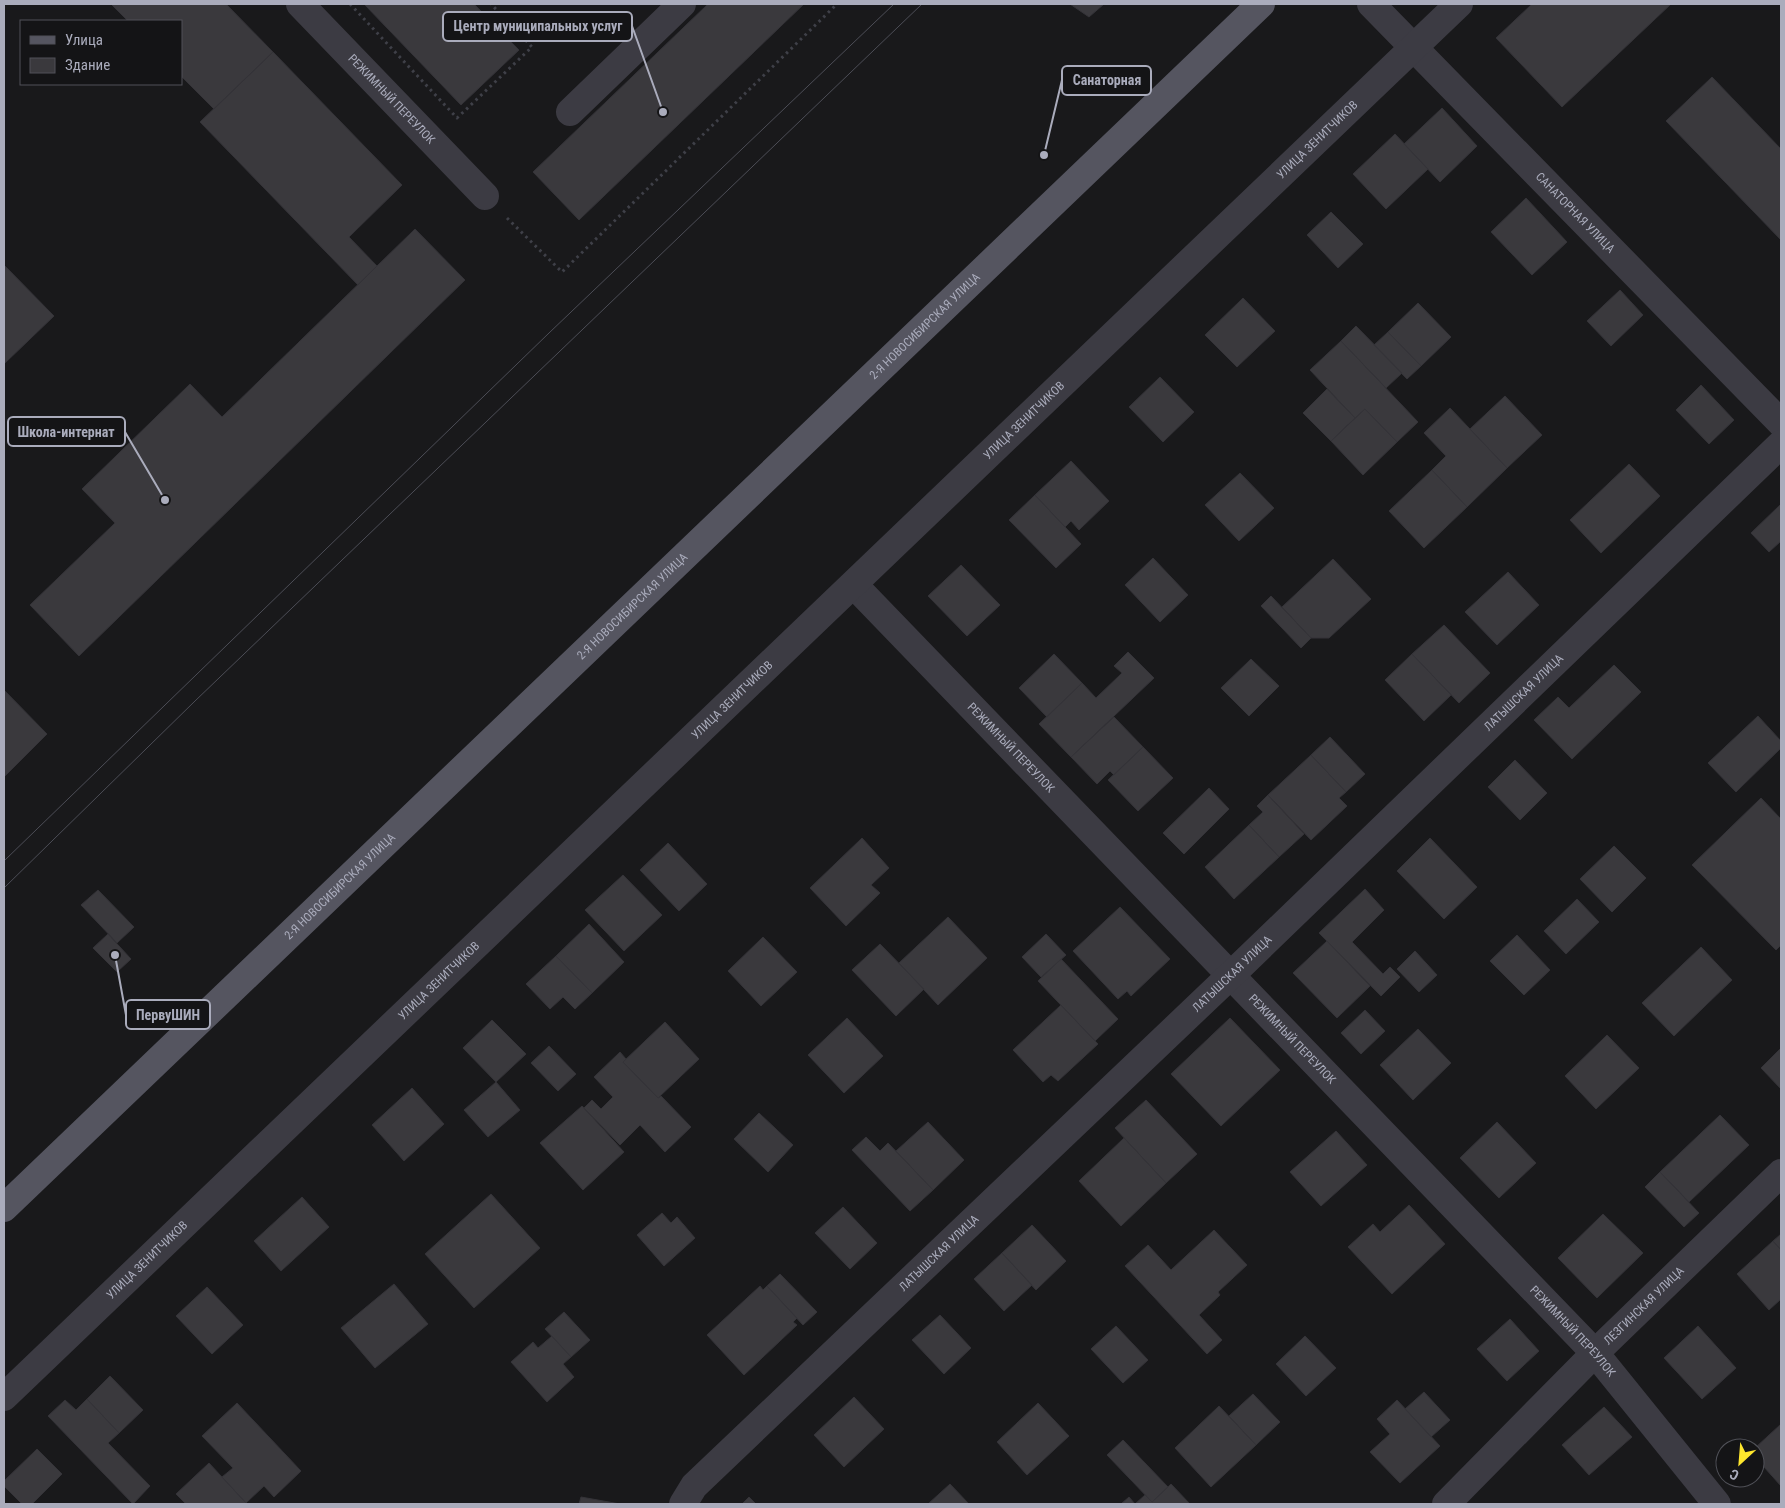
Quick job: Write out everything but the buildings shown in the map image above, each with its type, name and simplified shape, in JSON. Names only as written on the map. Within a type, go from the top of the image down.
[{"type":"main road","name":"2-Я НОВОСИБИРСКАЯ УЛИЦА","points":[[4,1208],[1261,4]]},
{"type":"street","name":"РЕЖИМНЫЙ ПЕРЕУЛОК","points":[[300,4],[485,196]]},
{"type":"street","points":[[570,112],[682,4]]},
{"type":"street","name":"САНАТОРНАЯ УЛИЦА","points":[[1371,4],[1781,423]]},
{"type":"street","name":"УЛИЦА ЗЕНИТЧИКОВ","points":[[4,1397],[1459,4]]},
{"type":"street","name":"ЛАТЫШСКАЯ УЛИЦА","points":[[683,1504],[694,1486],[1231,975],[1781,444]]},
{"type":"street","name":"РЕЖИМНЫЙ ПЕРЕУЛОК","points":[[854,585],[1595,1352],[1717,1504]]},
{"type":"street","name":"ЛЕЗГИНСКАЯ УЛИЦА","points":[[1446,1504],[1595,1352],[1781,1173]]},
{"type":"path","points":[[350,4],[457,118],[532,47],[491,4]]},
{"type":"path","points":[[485,196],[562,272],[837,4]]},
{"type":"tram line","points":[[4,861],[549,333],[894,4]]},
{"type":"tram line","points":[[4,888],[195,701],[922,4]]},
{"type":"place","name":"Центр муниципальных услуг","points":[[663,112]]},
{"type":"place","name":"Санаторная","points":[[1044,155]]},
{"type":"place","name":"Школа-интернат","points":[[165,500]]},
{"type":"place","name":"ПервуШИН","points":[[115,955]]}]
